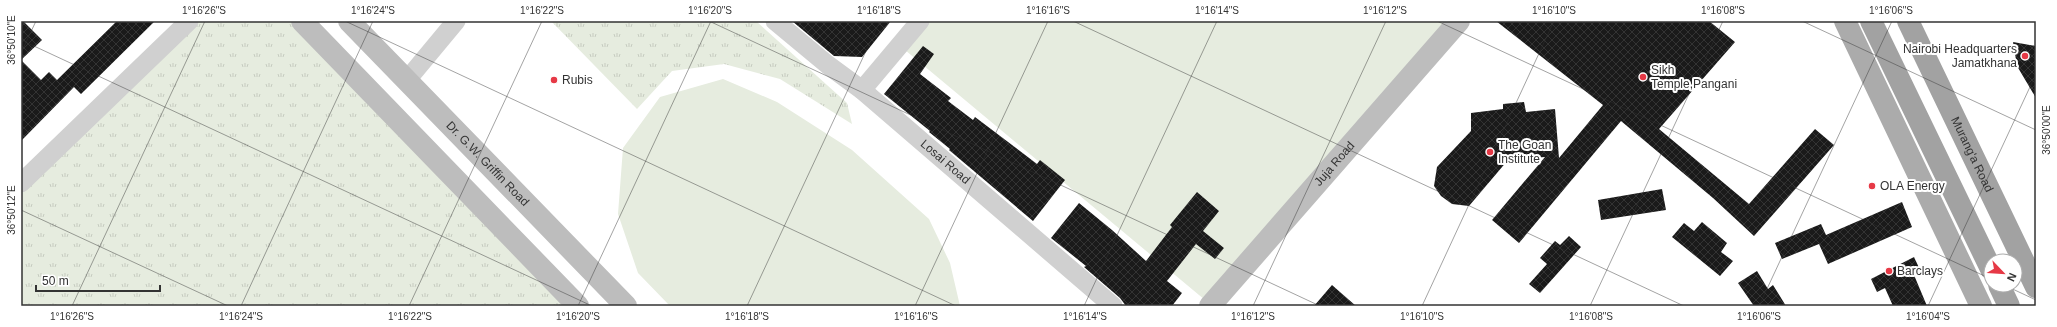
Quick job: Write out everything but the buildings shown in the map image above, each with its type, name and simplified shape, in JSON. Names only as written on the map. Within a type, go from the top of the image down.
[{"type":"highway","points":[[1871,21],[1983,253]]},
{"type":"highway","name":"Murang'a Road","points":[[1908,21],[2036,287]]},
{"type":"highway","points":[[2002,293],[2009,306]]},
{"type":"main road","points":[[302,21],[578,306]]},
{"type":"main road","name":"Dr. G.W. Griffin Road","points":[[349,21],[626,306]]},
{"type":"main road","name":"Juja Road","points":[[1210,306],[1459,21]]},
{"type":"main road","points":[[1845,21],[1981,306]]},
{"type":"street","points":[[21,183],[189,21]]},
{"type":"street","points":[[406,80],[456,21]]},
{"type":"street","name":"Losai Road","points":[[775,21],[828,65],[862,90],[1113,306]]},
{"type":"street","points":[[862,90],[920,21]]},
{"type":"green space","points":[[189,21],[302,21],[578,306],[21,306],[21,186]]},
{"type":"green space","points":[[551,21],[756,21],[847,103],[852,124],[780,79],[724,64],[672,71],[637,109]]},
{"type":"green space","points":[[920,21],[1459,21],[1211,305],[899,45]]},
{"type":"green space","points":[[723,79],[777,102],[852,150],[929,219],[950,263],[960,306],[670,306],[638,273],[618,214],[623,148],[660,97]]},
{"type":"place","name":"Nairobi Headquarters Jamatkhana","points":[[2025,56]]},
{"type":"place","name":"Sikh Temple,Pangani","points":[[1643,77]]},
{"type":"place","name":"Rubis","points":[[554,80]]},
{"type":"place","name":"The Goan Institute","points":[[1490,152]]},
{"type":"place","name":"OLA Energy","points":[[1872,186]]},
{"type":"place","name":"Barclays","points":[[1889,271]]}]
